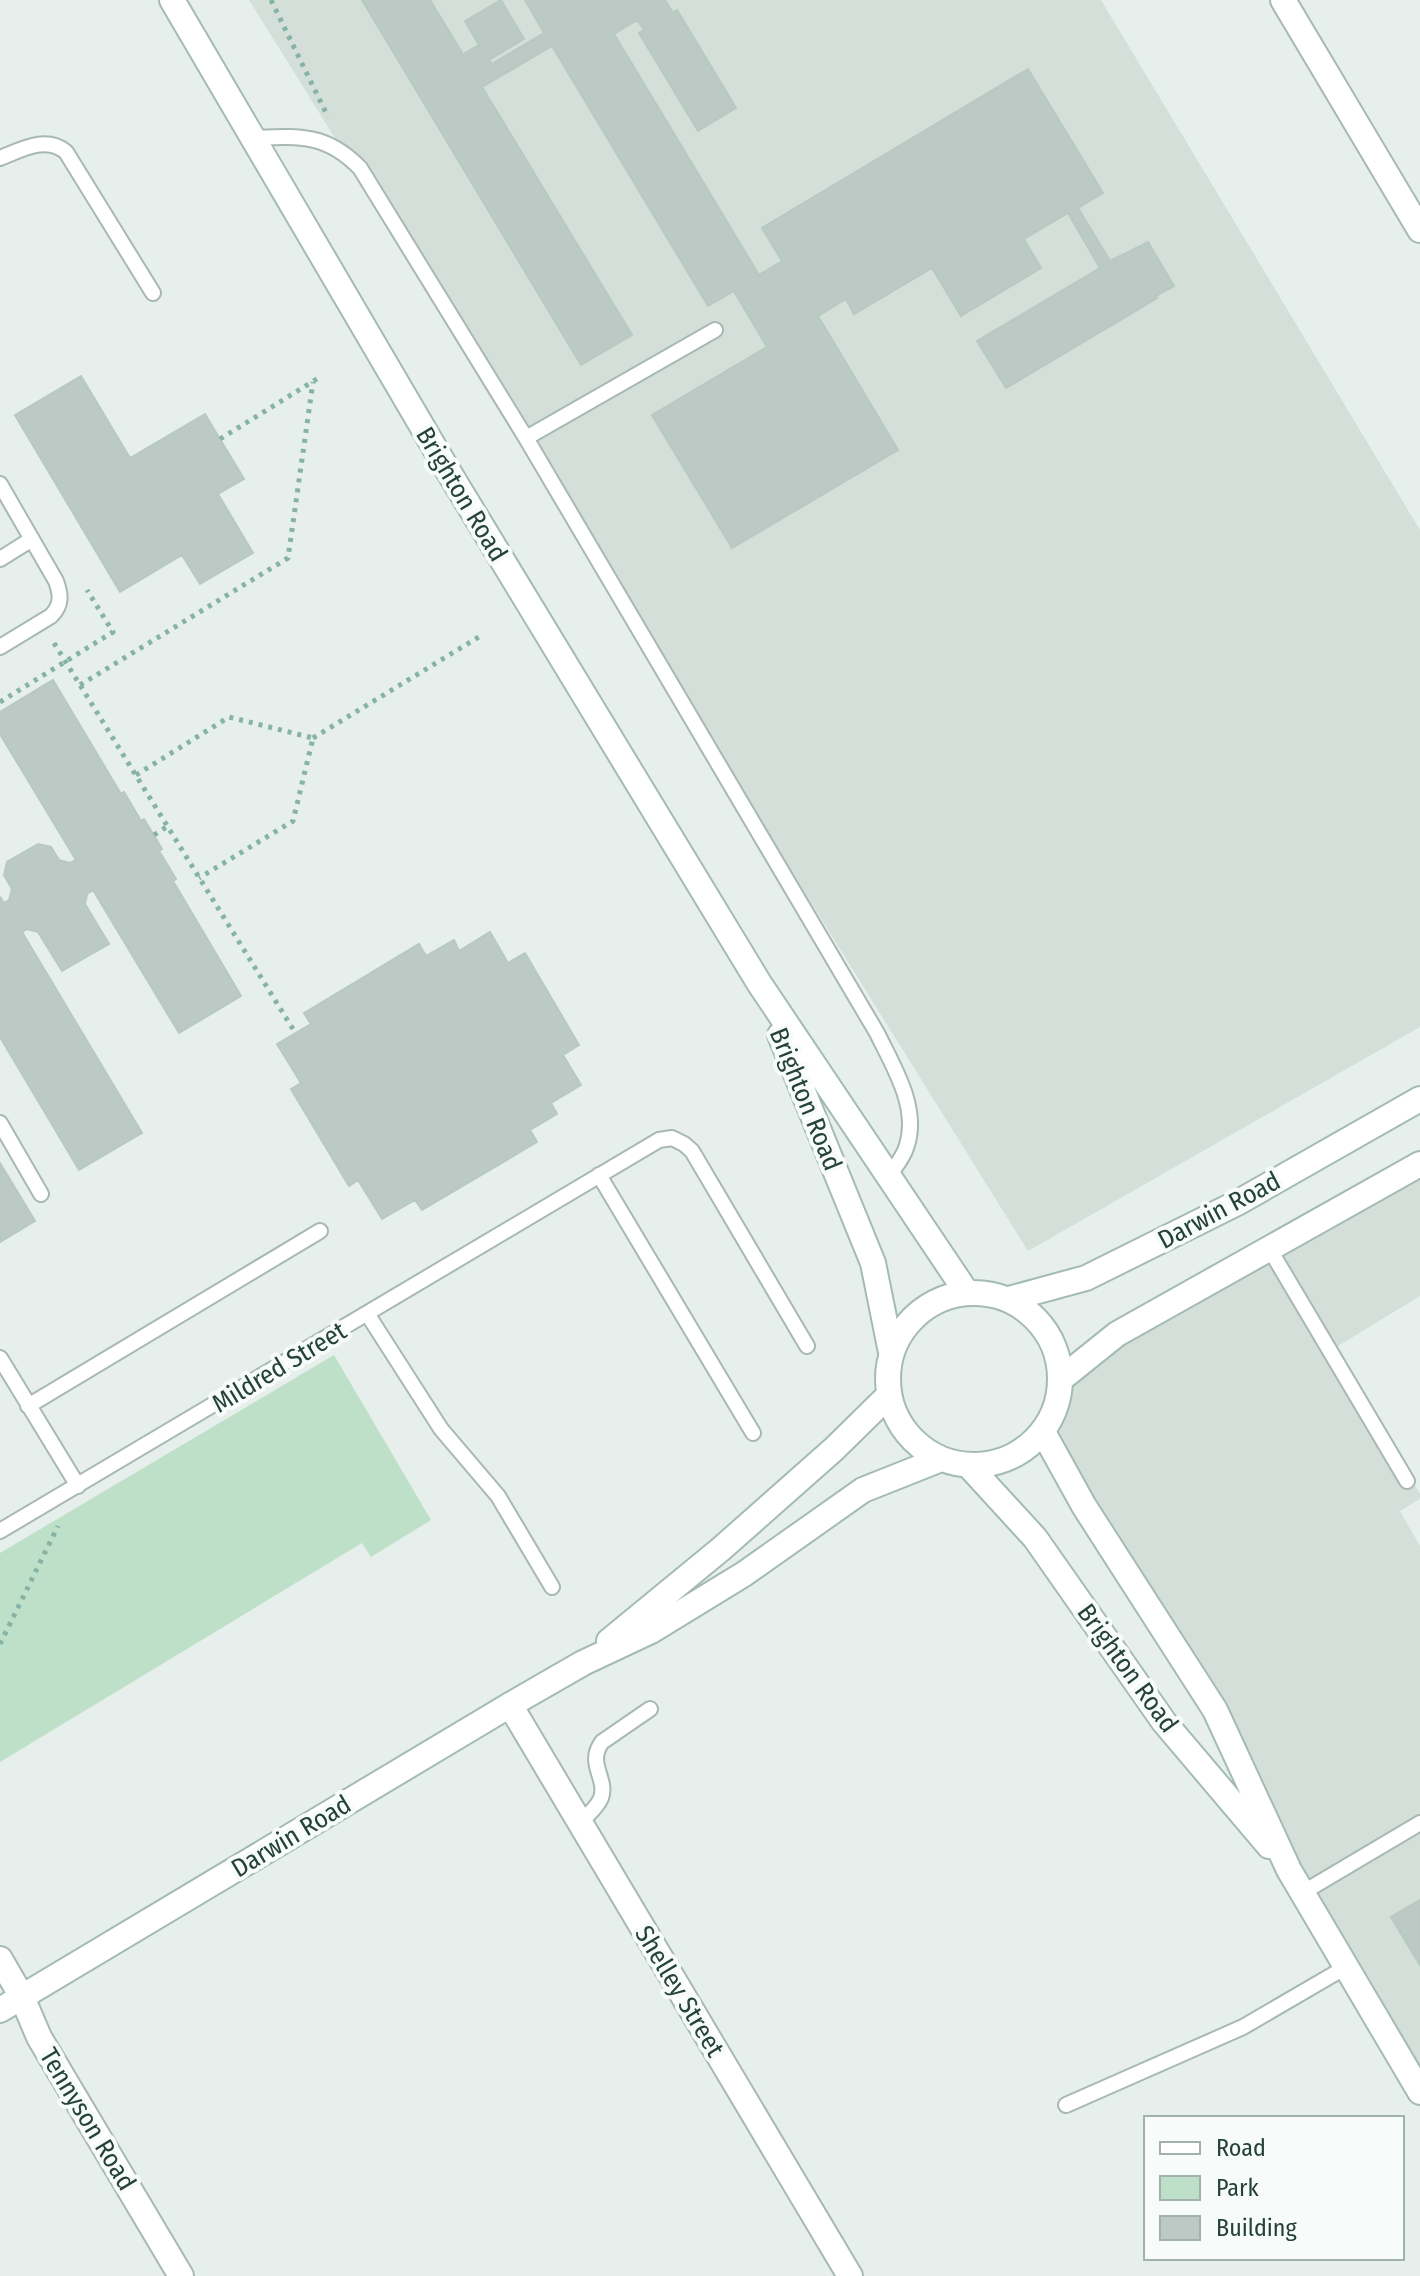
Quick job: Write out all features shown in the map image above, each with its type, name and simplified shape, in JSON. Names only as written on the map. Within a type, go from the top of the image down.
[{"type":"main road","name":"Brighton Road","points":[[172,0],[458,487],[759,983],[967,1293]]},
{"type":"main road","points":[[1283,0],[1420,230]]},
{"type":"main road","name":"Brighton Road","points":[[759,983],[873,1263],[891,1352]]},
{"type":"main road","name":"Darwin Road","points":[[1009,1299],[1086,1278],[1237,1203],[1420,1099]]},
{"type":"main road","points":[[1061,1379],[1117,1334],[1420,1164]]},
{"type":"main road","points":[[989,1294],[1009,1299],[1030,1313],[1047,1332],[1057,1355],[1061,1379],[1056,1407],[1043,1432],[1023,1451],[997,1463],[969,1466],[941,1459],[917,1444],[898,1422],[889,1395],[887,1373],[891,1352],[907,1323],[920,1311],[950,1295],[989,1294]]},
{"type":"main road","name":"Darwin Road","points":[[583,1663],[721,1549],[834,1449],[889,1395]]},
{"type":"main road","name":"Brighton Road","points":[[1043,1432],[1084,1506],[1215,1710],[1289,1870],[1346,1967],[1417,2077]]},
{"type":"main road","name":"Darwin Road","points":[[0,2010],[510,1705],[583,1663],[651,1631],[744,1574],[863,1490],[941,1459]]},
{"type":"main road","name":"Brighton Road","points":[[969,1466],[1035,1538],[1164,1722],[1289,1870]]},
{"type":"main road","name":"Shelley Street","points":[[510,1705],[850,2276]]},
{"type":"main road","name":"Tennyson Road","points":[[0,1959],[22,1997],[39,2037],[181,2276]]},
{"type":"lane","points":[[253,138],[298,136],[316,139],[331,145],[360,168],[526,438],[884,1046],[906,1100],[909,1118],[908,1144],[888,1177]]},
{"type":"lane","points":[[0,158],[37,145],[54,144],[66,152],[153,293]]},
{"type":"lane","points":[[526,438],[715,330]]},
{"type":"lane","points":[[0,484],[60,593],[58,609],[0,647]]},
{"type":"lane","points":[[0,559],[32,539]]},
{"type":"lane","points":[[0,1123],[41,1194]]},
{"type":"lane","name":"Mildred Street","points":[[0,1531],[659,1140],[672,1138],[689,1147],[807,1346]]},
{"type":"lane","points":[[599,1175],[753,1433]]},
{"type":"lane","points":[[28,1406],[320,1231]]},
{"type":"lane","points":[[1269,1248],[1407,1481]]},
{"type":"lane","points":[[368,1315],[441,1429],[498,1496],[552,1587]]},
{"type":"lane","points":[[0,1358],[78,1486]]},
{"type":"lane","points":[[580,1823],[596,1806],[602,1793],[595,1762],[602,1742],[650,1709]]},
{"type":"lane","points":[[1302,1893],[1420,1824]]},
{"type":"lane","points":[[1066,2105],[1243,2027],[1346,1967]]},
{"type":"path","points":[[271,0],[332,125]]},
{"type":"path","points":[[220,439],[320,377]]},
{"type":"path","points":[[80,685],[288,558],[313,382]]},
{"type":"path","points":[[41,622],[296,1034]]},
{"type":"path","points":[[199,878],[293,821],[313,738],[482,635]]},
{"type":"path","points":[[136,775],[229,717],[313,738]]},
{"type":"path","points":[[154,835],[168,826]]},
{"type":"path","points":[[0,1644],[78,1486]]},
{"type":"shaded area","points":[[249,0],[1101,0],[1420,530],[1420,1027],[1028,1251]]},
{"type":"shaded area","points":[[1420,1162],[1420,1296],[1333,1349],[1420,1494],[1420,1499],[1400,1511],[1420,1546],[1420,2083],[1045,1432],[1058,1407],[1062,1380]]},
{"type":"green space","points":[[334,1355],[431,1520],[371,1557],[362,1543],[0,1762],[0,1553]]},
{"type":"building","points":[[362,0],[430,0],[475,74],[465,53],[479,45],[465,21],[501,0],[524,39],[489,60],[492,64],[544,33],[525,0],[665,0],[673,13],[677,10],[736,108],[698,131],[639,33],[644,30],[637,20],[614,34],[759,275],[782,261],[762,228],[1028,69],[1103,193],[1078,208],[1110,261],[1148,242],[1174,286],[1006,388],[977,341],[1100,268],[1068,213],[1024,239],[1041,268],[961,316],[932,268],[854,314],[846,299],[818,316],[898,450],[732,548],[652,415],[767,347],[734,291],[708,306],[552,46],[482,87],[632,335],[581,365]]},
{"type":"building","points":[[81,376],[130,458],[205,414],[244,479],[218,494],[253,553],[200,584],[182,555],[120,592],[15,415]]},
{"type":"building","points":[[53,680],[121,794],[124,792],[162,849],[159,851],[176,879],[173,881],[241,996],[179,1033],[93,890],[87,894],[85,904],[109,944],[62,971],[38,932],[27,929],[22,932],[142,1133],[79,1170],[0,1037],[0,897],[4,903],[9,900],[12,889],[4,875],[7,862],[38,844],[51,847],[59,860],[70,863],[76,860],[0,734],[0,712]]},
{"type":"building","points":[[490,932],[508,963],[525,953],[579,1045],[563,1055],[581,1085],[551,1103],[557,1114],[530,1130],[537,1142],[422,1210],[415,1200],[382,1219],[358,1180],[349,1186],[291,1089],[301,1083],[277,1044],[311,1024],[304,1013],[419,944],[426,956],[454,940],[459,951]]},
{"type":"building","points":[[0,1163],[35,1221],[0,1242]]},
{"type":"building","points":[[1420,1900],[1420,1965],[1391,1917]]}]
